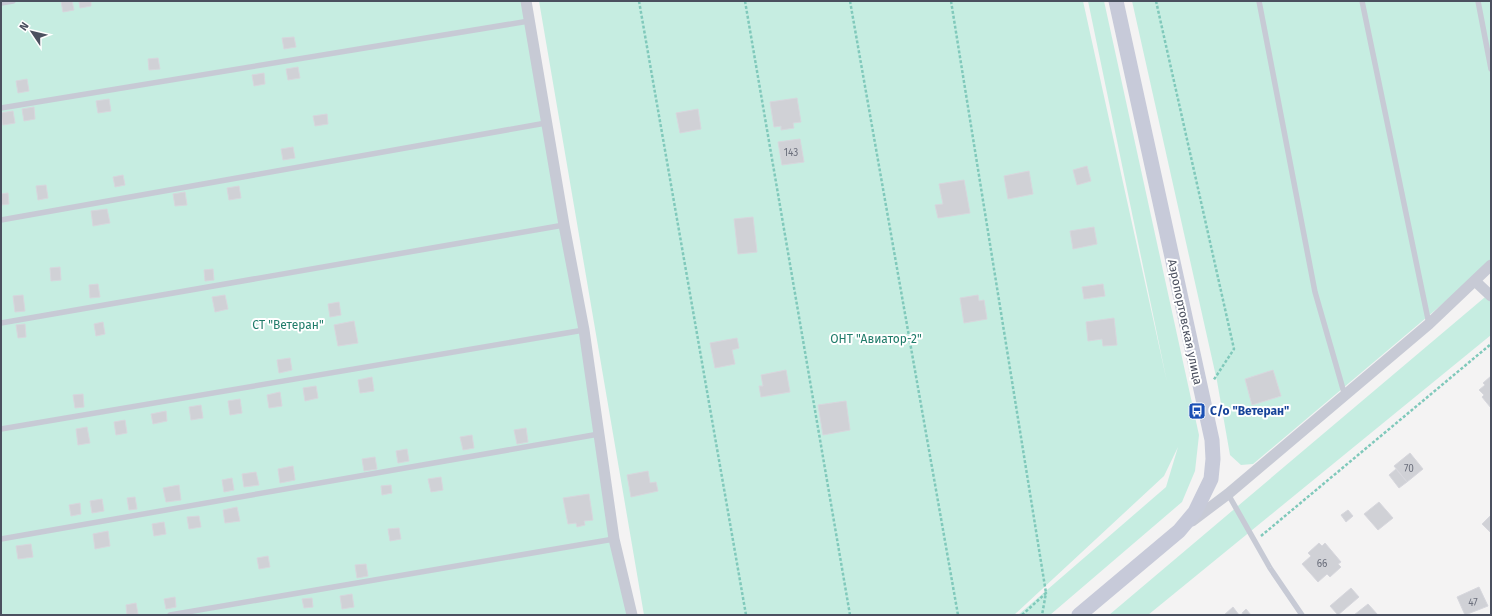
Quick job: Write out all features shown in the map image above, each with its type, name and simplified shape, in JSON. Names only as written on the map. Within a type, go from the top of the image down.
[{"type":"street","points":[[526,1],[546,123],[584,330],[614,539],[632,615]]},
{"type":"street","name":"Аэропортовская улица","points":[[1079,615],[1179,531],[1201,503],[1211,479],[1213,459],[1212,440],[1116,1]]},
{"type":"street","points":[[1179,531],[1228,494],[1345,396],[1429,324],[1491,265]]},
{"type":"street","points":[[1474,281],[1491,296]]},
{"type":"lane","points":[[1,3],[13,1]]},
{"type":"lane","points":[[1259,1],[1315,292],[1345,396]]},
{"type":"lane","points":[[1362,1],[1429,324]]},
{"type":"lane","points":[[1478,1],[1491,69]]},
{"type":"lane","points":[[1,108],[529,21]]},
{"type":"lane","points":[[1,220],[546,123]]},
{"type":"lane","points":[[1,323],[564,225]]},
{"type":"lane","points":[[1,429],[584,330]]},
{"type":"lane","points":[[1,539],[599,434]]},
{"type":"lane","points":[[1228,494],[1289,598],[1302,615]]},
{"type":"lane","points":[[170,615],[614,539]]},
{"type":"path","points":[[639,1],[746,615]]},
{"type":"path","points":[[745,1],[850,615]]},
{"type":"path","points":[[850,1],[958,615]]},
{"type":"path","points":[[950,1],[1046,593],[1042,615]]},
{"type":"path","points":[[1156,1],[1234,349],[1202,398]]},
{"type":"path","points":[[1255,541],[1491,344]]},
{"type":"path","points":[[1022,615],[1046,593]]},
{"type":"green space","name":"СТ \"Ветеран\"","points":[[1,1],[524,1],[629,615],[1,615]]},
{"type":"green space","name":"ОНТ \"Авиатор-2\"","points":[[539,1],[1083,1],[1167,382],[1088,1],[1104,1],[1199,435],[1195,471],[1182,502],[1050,615],[1018,615],[1166,487],[1178,447],[1164,476],[1014,615],[644,615]]},
{"type":"green space","points":[[1132,1],[1491,1],[1491,263],[1253,464],[1241,465],[1230,455],[1217,381]],"holes":[[[1273,371],[1281,396],[1252,405],[1245,379]]]},
{"type":"green space","points":[[1491,292],[1491,335],[1148,615],[1109,615]]},
{"type":"building","points":[[61,1],[72,1],[74,10],[63,12]]},
{"type":"building","points":[[79,1],[91,1],[91,6],[80,8]]},
{"type":"building","points":[[294,37],[296,47],[284,49],[282,38]]},
{"type":"building","points":[[158,58],[160,69],[149,70],[148,59]]},
{"type":"building","points":[[298,67],[300,78],[288,80],[286,69]]},
{"type":"building","points":[[264,73],[265,84],[254,86],[252,75]]},
{"type":"building","points":[[27,79],[29,91],[18,93],[16,81]]},
{"type":"building","points":[[797,98],[801,122],[793,123],[794,128],[781,130],[781,126],[774,127],[770,102]]},
{"type":"building","points":[[109,99],[111,111],[98,113],[96,101]]},
{"type":"building","points":[[34,107],[35,119],[24,121],[22,109]]},
{"type":"building","points":[[698,109],[701,129],[680,133],[676,113]]},
{"type":"building","points":[[13,111],[15,123],[3,125],[1,113]]},
{"type":"building","points":[[327,114],[328,124],[315,126],[313,116]]},
{"type":"building","points":[[800,139],[804,162],[782,165],[778,142]]},
{"type":"building","points":[[293,147],[295,158],[283,160],[281,149]]},
{"type":"building","points":[[1087,166],[1091,181],[1077,185],[1073,170]]},
{"type":"building","points":[[1029,171],[1033,194],[1008,199],[1004,176]]},
{"type":"building","points":[[123,175],[125,185],[115,187],[113,177]]},
{"type":"building","points":[[964,180],[970,213],[938,218],[935,205],[943,204],[939,184]]},
{"type":"building","points":[[46,185],[48,198],[38,200],[36,186]]},
{"type":"building","points":[[239,186],[241,198],[229,200],[227,188]]},
{"type":"building","points":[[185,192],[187,205],[175,206],[173,194]]},
{"type":"building","points":[[8,193],[9,204],[1,205],[1,194]]},
{"type":"building","points":[[107,209],[110,223],[93,226],[91,211]]},
{"type":"building","points":[[753,217],[757,252],[738,254],[734,219]]},
{"type":"building","points":[[1094,227],[1097,244],[1073,249],[1070,231]]},
{"type":"building","points":[[60,267],[61,280],[51,281],[50,268]]},
{"type":"building","points":[[213,269],[214,280],[205,281],[204,270]]},
{"type":"building","points":[[98,284],[100,297],[90,298],[89,285]]},
{"type":"building","points":[[1103,284],[1105,296],[1084,299],[1082,287]]},
{"type":"building","points":[[23,295],[25,311],[15,312],[13,296]]},
{"type":"building","points":[[225,295],[228,309],[215,312],[212,297]]},
{"type":"building","points":[[978,295],[979,301],[984,300],[987,319],[964,323],[960,298]]},
{"type":"building","points":[[339,302],[341,315],[330,317],[328,304]]},
{"type":"building","points":[[1114,318],[1117,345],[1103,346],[1102,339],[1088,341],[1086,322]]},
{"type":"building","points":[[354,321],[358,343],[338,346],[334,325]]},
{"type":"building","points":[[103,322],[105,334],[96,336],[94,324]]},
{"type":"building","points":[[25,324],[26,337],[18,338],[16,325]]},
{"type":"building","points":[[737,338],[739,348],[732,350],[735,364],[715,368],[710,343]]},
{"type":"building","points":[[290,358],[292,370],[279,373],[277,360]]},
{"type":"building","points":[[786,370],[790,392],[761,397],[759,386],[763,386],[761,375]]},
{"type":"building","points":[[1273,370],[1281,396],[1252,405],[1245,379]]},
{"type":"building","points":[[1491,376],[1491,408],[1482,397],[1484,395],[1479,390],[1485,385],[1483,383]]},
{"type":"building","points":[[372,377],[374,391],[360,393],[358,380]]},
{"type":"building","points":[[316,386],[318,398],[305,401],[303,388]]},
{"type":"building","points":[[280,392],[282,406],[269,408],[267,395]]},
{"type":"building","points":[[83,394],[84,407],[75,408],[73,395]]},
{"type":"building","points":[[240,399],[242,413],[230,415],[228,401]]},
{"type":"building","points":[[846,401],[850,430],[823,435],[818,405]]},
{"type":"building","points":[[201,405],[203,418],[191,420],[189,407]]},
{"type":"building","points":[[166,411],[167,421],[153,424],[151,414]]},
{"type":"building","points":[[125,420],[127,433],[116,435],[114,422]]},
{"type":"building","points":[[87,427],[90,443],[78,445],[76,429]]},
{"type":"building","points":[[526,428],[528,442],[517,444],[514,430]]},
{"type":"building","points":[[472,435],[474,448],[463,450],[460,437]]},
{"type":"building","points":[[407,449],[409,461],[398,463],[396,451]]},
{"type":"building","points":[[1410,453],[1423,469],[1407,482],[1394,466]]},
{"type":"building","points":[[375,457],[377,469],[364,471],[362,459]]},
{"type":"building","points":[[293,466],[295,480],[280,483],[278,469]]},
{"type":"building","points":[[1396,469],[1407,482],[1399,488],[1389,475]]},
{"type":"building","points":[[648,471],[650,483],[656,482],[658,491],[631,497],[627,475]]},
{"type":"building","points":[[256,472],[259,485],[244,487],[242,474]]},
{"type":"building","points":[[441,477],[443,490],[431,492],[428,479]]},
{"type":"building","points":[[232,478],[234,490],[224,492],[222,480]]},
{"type":"building","points":[[179,485],[181,500],[166,502],[163,488]]},
{"type":"building","points":[[391,485],[392,493],[382,495],[381,486]]},
{"type":"building","points":[[589,494],[593,520],[584,521],[585,525],[577,527],[576,523],[568,524],[563,498]]},
{"type":"building","points":[[135,497],[137,509],[129,510],[127,498]]},
{"type":"building","points":[[102,499],[104,511],[92,513],[90,501]]},
{"type":"building","points":[[1379,502],[1393,518],[1378,530],[1364,514]]},
{"type":"building","points":[[80,503],[81,514],[71,516],[69,505]]},
{"type":"building","points":[[237,507],[240,521],[225,523],[223,510]]},
{"type":"building","points":[[1348,510],[1353,516],[1346,522],[1341,515]]},
{"type":"building","points":[[1491,515],[1491,533],[1482,524]]},
{"type":"building","points":[[199,516],[201,527],[189,529],[187,517]]},
{"type":"building","points":[[164,522],[166,534],[154,536],[152,524]]},
{"type":"building","points":[[399,528],[401,539],[390,541],[388,529]]},
{"type":"building","points":[[108,531],[110,546],[95,549],[93,534]]},
{"type":"building","points":[[1319,543],[1322,546],[1325,543],[1341,562],[1338,564],[1341,567],[1330,577],[1327,574],[1318,582],[1302,564],[1311,556],[1308,553]]},
{"type":"building","points":[[31,544],[33,557],[18,559],[16,546]]},
{"type":"building","points":[[268,556],[270,567],[259,569],[257,558]]},
{"type":"building","points":[[366,564],[368,576],[357,578],[355,565]]},
{"type":"building","points":[[1479,587],[1488,606],[1465,615],[1457,597]]},
{"type":"building","points":[[1351,588],[1359,597],[1338,615],[1330,606]]},
{"type":"building","points":[[352,594],[354,607],[342,609],[340,596]]},
{"type":"building","points":[[175,597],[176,607],[166,609],[164,599]]},
{"type":"building","points":[[312,598],[313,607],[304,608],[302,599]]},
{"type":"building","points":[[136,603],[138,614],[127,615],[126,605]]},
{"type":"building","points":[[1368,604],[1378,615],[1354,615]]},
{"type":"building","points":[[1233,607],[1239,615],[1224,615]]},
{"type":"building","points":[[1246,609],[1251,615],[1243,615],[1242,613]]},
{"type":"place","name":"С/о \"Ветеран\"","points":[[1197,411]]}]
